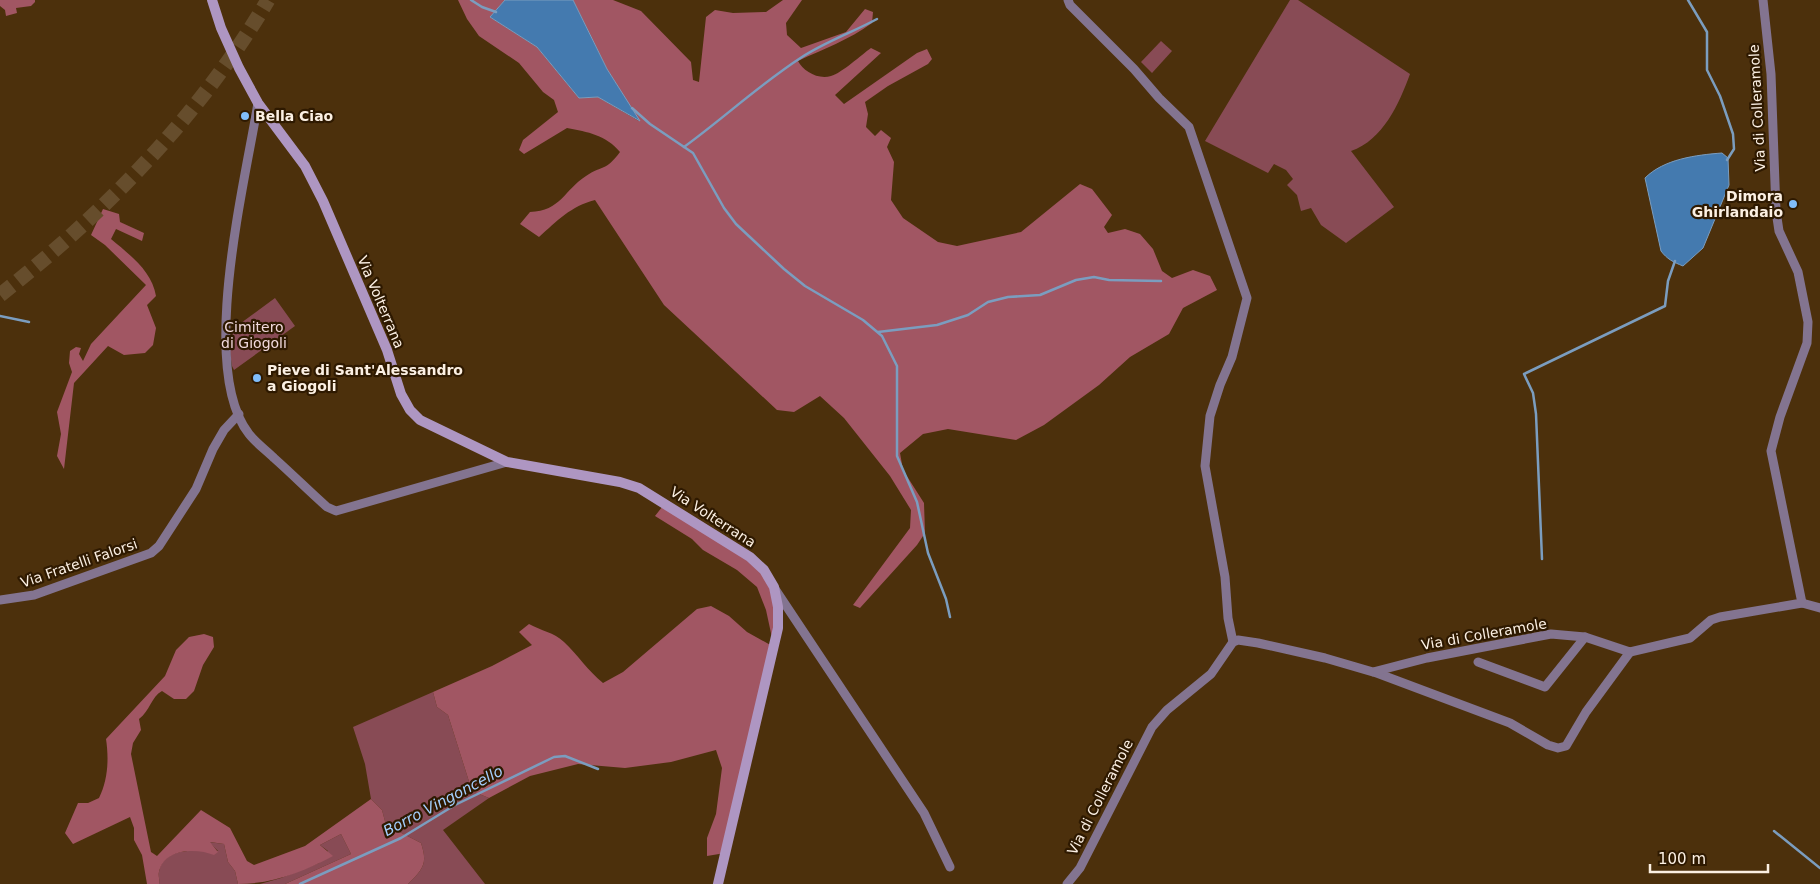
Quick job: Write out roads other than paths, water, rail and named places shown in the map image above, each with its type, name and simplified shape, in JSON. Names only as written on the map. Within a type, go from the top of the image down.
[{"type":"main road","name":"Via Volterrana","points":[[212,0],[225,36],[258,103],[305,166],[323,201],[387,350],[401,394],[410,410],[420,420],[507,462],[620,482],[639,488],[707,528],[750,557],[764,570],[774,587],[778,607],[774,648],[718,884]]},
{"type":"street","points":[[1068,0],[1070,5],[1189,127],[1247,298],[1232,357],[1210,416],[1205,466],[1225,577],[1228,618],[1233,642],[1238,640],[1268,645],[1325,658],[1373,672],[1510,723],[1558,748],[1566,746],[1586,712],[1630,652],[1690,638],[1711,620],[1720,617],[1802,603],[1820,608]]},
{"type":"street","name":"Via di Colleramole","points":[[1763,0],[1772,74],[1776,211],[1779,231],[1798,272],[1808,322],[1807,343],[1777,425],[1771,451],[1802,603]]},
{"type":"street","points":[[258,103],[232,256],[224,338],[229,387],[249,434],[327,507],[336,510],[507,462]]},
{"type":"street","name":"Via Fratelli Falorsi","points":[[0,600],[34,595],[150,553],[159,546],[196,489],[224,430],[239,414]]},
{"type":"street","name":"Via Volterrana","points":[[774,587],[924,813],[950,868]]},
{"type":"street","name":"Via di Colleramole","points":[[1373,672],[1427,658],[1551,634],[1585,637],[1630,652]]},
{"type":"street","points":[[1478,662],[1546,687],[1585,637]]},
{"type":"street","name":"Via di Colleramole","points":[[1067,884],[1080,868],[1152,727],[1167,710],[1211,674],[1233,642]]},
{"type":"water","points":[[505,0],[573,0],[607,69],[640,121],[598,97],[579,98],[537,47],[490,17]]},
{"type":"water","points":[[1722,153],[1728,158],[1729,185],[1703,248],[1683,266],[1670,260],[1661,251],[1645,178],[1661,166],[1671,162],[1702,155]]},
{"type":"waterway","points":[[471,0],[482,7],[496,12]]},
{"type":"waterway","points":[[1688,0],[1707,32],[1707,70],[1720,96],[1733,134],[1734,149],[1727,160]]},
{"type":"waterway","points":[[684,147],[771,78],[802,57],[877,19]]},
{"type":"waterway","points":[[632,108],[650,124],[693,153],[724,208],[736,224],[784,269],[805,286],[863,320],[882,336],[897,366],[897,456],[917,502],[928,553],[946,599],[950,617]]},
{"type":"waterway","points":[[1542,559],[1536,414],[1533,393],[1524,374],[1665,306],[1668,281],[1675,261]]},
{"type":"waterway","points":[[878,332],[937,325],[968,315],[988,302],[1008,297],[1040,295],[1076,280],[1094,277],[1109,280],[1161,281]]},
{"type":"waterway","points":[[0,316],[29,322]]},
{"type":"waterway","name":"Borro Vingoncello","points":[[300,884],[401,838],[455,805],[554,757],[565,756],[598,769]]},
{"type":"waterway","points":[[1774,831],[1820,868]]},
{"type":"tunnel","points":[[0,295],[77,230],[148,160],[212,83],[268,0]]},
{"type":"place","name":"Bella Ciao","points":[[245,116]]},
{"type":"place","name":"Dimora Ghirlandaio","points":[[1793,204]]},
{"type":"place","name":"Pieve di Sant'Alessandro a Giogoli","points":[[257,378]]},
{"type":"park label","name":"Cimitero di Giogoli","points":[[254,336]]}]
